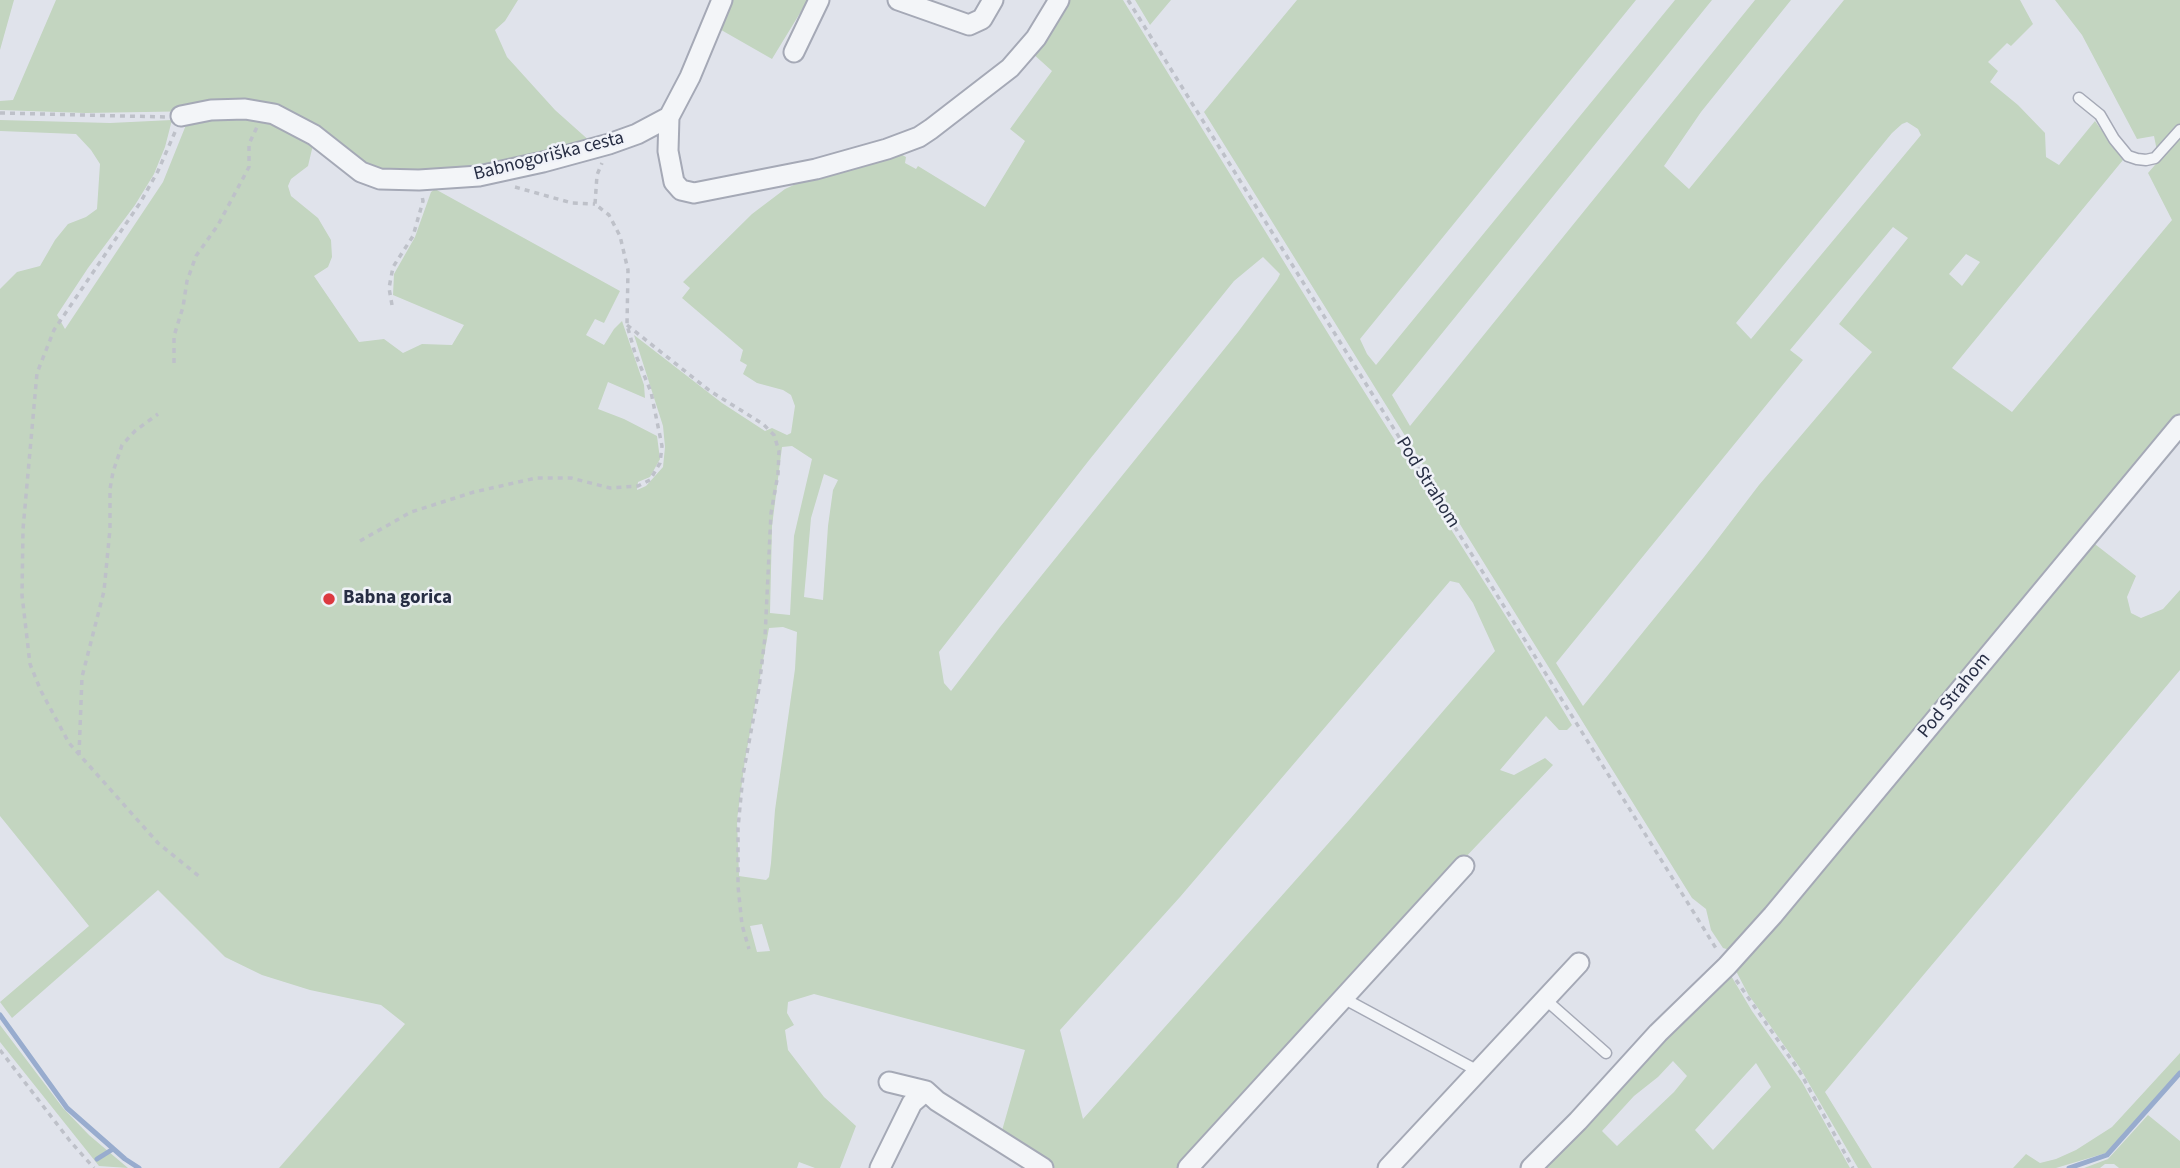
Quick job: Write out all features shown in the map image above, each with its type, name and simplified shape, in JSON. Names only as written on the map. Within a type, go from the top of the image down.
[{"type":"street","points":[[722,0],[684,89],[669,117],[668,151],[674,182],[681,190],[694,193],[816,169],[887,149],[925,133],[1010,68],[1036,38],[1059,0]]},
{"type":"street","points":[[793,52],[819,0]]},
{"type":"street","points":[[898,0],[969,25],[982,19],[993,0]]},
{"type":"street","name":"Babnogoriška cesta","points":[[181,116],[234,109],[274,114],[314,135],[361,172],[380,179],[419,180],[480,176],[609,144],[638,134],[669,117]]},
{"type":"street","name":"Pod Strahom","points":[[1531,1168],[1658,1033],[1727,966],[1826,853],[2180,425]]},
{"type":"street","points":[[1188,1168],[1464,866]]},
{"type":"street","points":[[1388,1168],[1578,964]]},
{"type":"street","points":[[889,1082],[926,1091],[937,1101],[1043,1168]]},
{"type":"street","points":[[880,1168],[912,1102],[926,1091]]},
{"type":"lane","points":[[2079,98],[2100,115],[2128,156],[2137,159],[2155,158],[2180,130]]},
{"type":"lane","points":[[1343,998],[1479,1072]]},
{"type":"lane","points":[[1546,1000],[1606,1053]]},
{"type":"path","name":"Pod Strahom","points":[[1128,0],[1727,966]]},
{"type":"path","points":[[174,363],[174,336],[187,281],[196,256],[218,225],[249,167],[249,144],[263,112]]},
{"type":"path","points":[[0,113],[181,116],[158,171],[54,330],[37,373],[23,529],[22,595],[30,664],[69,743],[158,843],[200,877]]},
{"type":"path","points":[[595,204],[597,175],[609,144]]},
{"type":"path","points":[[360,541],[411,512],[474,492],[536,478],[571,478],[610,488],[638,486],[650,480],[660,463],[662,446],[651,392],[627,325],[628,270],[620,236],[609,215],[595,204],[572,203],[480,176]]},
{"type":"path","points":[[392,305],[389,288],[393,267],[413,236],[422,201],[419,180]]},
{"type":"path","points":[[627,325],[710,391],[763,424],[774,435],[779,452],[771,513],[765,637],[759,688],[743,775],[738,828],[738,886],[742,925],[749,949]]},
{"type":"path","points":[[79,755],[82,677],[104,591],[113,472],[121,446],[135,431],[158,414]]},
{"type":"path","points":[[1727,966],[1800,1072],[1853,1168]]},
{"type":"path","points":[[0,1050],[94,1168]]},
{"type":"green space","points":[[0,0],[14,0],[0,50]]},
{"type":"green space","points":[[56,0],[518,0],[505,21],[495,30],[507,57],[555,110],[592,143],[465,170],[378,172],[264,110],[85,113],[0,110],[0,101],[13,100]]},
{"type":"green space","points":[[726,0],[808,0],[772,59],[716,27]]},
{"type":"green space","points":[[1063,0],[1123,0],[1572,725],[1567,730],[1559,730],[1546,716],[1500,770],[1514,775],[1545,758],[1553,765],[1179,1168],[1055,1168],[1001,1134],[1025,1050],[814,994],[788,1002],[787,1013],[794,1025],[785,1030],[788,1050],[824,1097],[856,1126],[840,1168],[815,1168],[799,1162],[797,1168],[279,1168],[405,1024],[381,1005],[310,990],[262,975],[225,957],[158,890],[12,1018],[0,1002],[89,926],[0,816],[0,289],[17,272],[40,266],[68,224],[97,209],[100,164],[76,134],[0,131],[0,120],[110,123],[172,120],[154,174],[57,315],[65,329],[163,182],[188,120],[211,118],[265,119],[313,145],[308,166],[291,179],[288,186],[291,196],[318,218],[331,240],[332,257],[328,267],[314,276],[359,342],[384,339],[403,353],[422,344],[452,345],[464,325],[393,295],[394,274],[415,237],[431,192],[435,189],[620,291],[604,323],[595,319],[586,335],[604,345],[622,321],[644,385],[645,398],[608,382],[598,409],[657,436],[660,459],[650,477],[638,482],[637,490],[646,486],[663,467],[665,447],[663,426],[634,335],[722,403],[765,431],[772,428],[787,435],[791,433],[795,406],[791,395],[757,383],[743,374],[747,365],[740,361],[743,350],[682,298],[690,288],[683,282],[752,214],[785,189],[818,174],[895,151],[906,157],[905,163],[916,169],[918,166],[985,207],[1025,141],[1010,129],[1052,71],[1031,52]],"holes":[[[1263,257],[1280,274],[1238,332],[951,691],[944,683],[939,652],[1234,281]],[[792,446],[812,459],[794,536],[790,615],[770,613],[772,526],[782,447]],[[824,474],[838,480],[833,490],[828,526],[823,600],[804,597],[811,518]],[[1450,581],[1459,583],[1473,603],[1495,651],[1350,819],[1083,1119],[1060,1030],[1180,897]],[[783,627],[797,632],[795,669],[775,810],[771,863],[766,880],[739,876],[737,820],[769,628]],[[762,924],[770,951],[757,952],[750,926]]]},
{"type":"green space","points":[[1135,0],[1171,0],[1150,25]]},
{"type":"green space","points":[[1297,0],[1636,0],[1360,339],[1376,365],[1675,0],[1712,0],[1392,395],[1410,426],[1755,0],[1791,0],[1701,112],[1664,166],[1689,189],[1844,0],[2020,0],[2033,24],[2011,46],[2007,43],[1988,62],[1998,71],[1990,82],[2018,105],[2045,133],[2046,157],[2059,165],[2095,121],[2123,160],[1952,368],[2012,412],[2172,220],[2148,173],[2180,136],[2180,417],[1832,837],[1730,950],[1723,948],[1711,930],[1706,909],[1692,898],[1204,112]],"holes":[[[1907,122],[1918,129],[1921,135],[1751,339],[1736,323],[1892,133]],[[1893,227],[1908,238],[1839,324],[1872,352],[1759,485],[1583,706],[1556,663],[1803,360],[1790,350]],[[1966,254],[1980,262],[1962,286],[1949,274]]]},
{"type":"green space","points":[[2055,0],[2180,0],[2180,124],[2157,151],[2154,136],[2137,139],[2082,35]]},
{"type":"green space","points":[[2091,541],[2136,576],[2127,597],[2131,613],[2141,618],[2163,609],[2180,590],[2180,670],[1825,1092],[1872,1168],[1858,1168],[1800,1068],[1748,994],[1736,971],[1736,963]]},
{"type":"green space","points":[[1730,974],[1752,1011],[1802,1082],[1850,1168],[1543,1168],[1645,1057]],"holes":[[[1673,1061],[1687,1076],[1674,1092],[1617,1146],[1602,1131],[1634,1096]],[[1756,1063],[1771,1087],[1713,1150],[1695,1130]]]},
{"type":"green space","points":[[0,1025],[63,1108],[89,1135],[128,1168],[99,1166],[0,1042]]},
{"type":"green space","points":[[2180,1053],[2180,1070],[2106,1153],[2056,1168],[2013,1168],[2026,1154],[2040,1163],[2056,1159],[2076,1150],[2112,1127]]},
{"type":"green space","points":[[2148,1115],[2180,1141],[2180,1168],[2119,1168],[2114,1164],[2105,1164],[2100,1168],[2084,1168],[2108,1159]]},
{"type":"waterway","points":[[0,1015],[67,1108],[139,1168]]},
{"type":"waterway","points":[[2069,1168],[2107,1155],[2180,1073]]},
{"type":"waterway","points":[[97,1159],[113,1149]]},
{"type":"place","name":"Babna gorica","points":[[329,599]]}]
